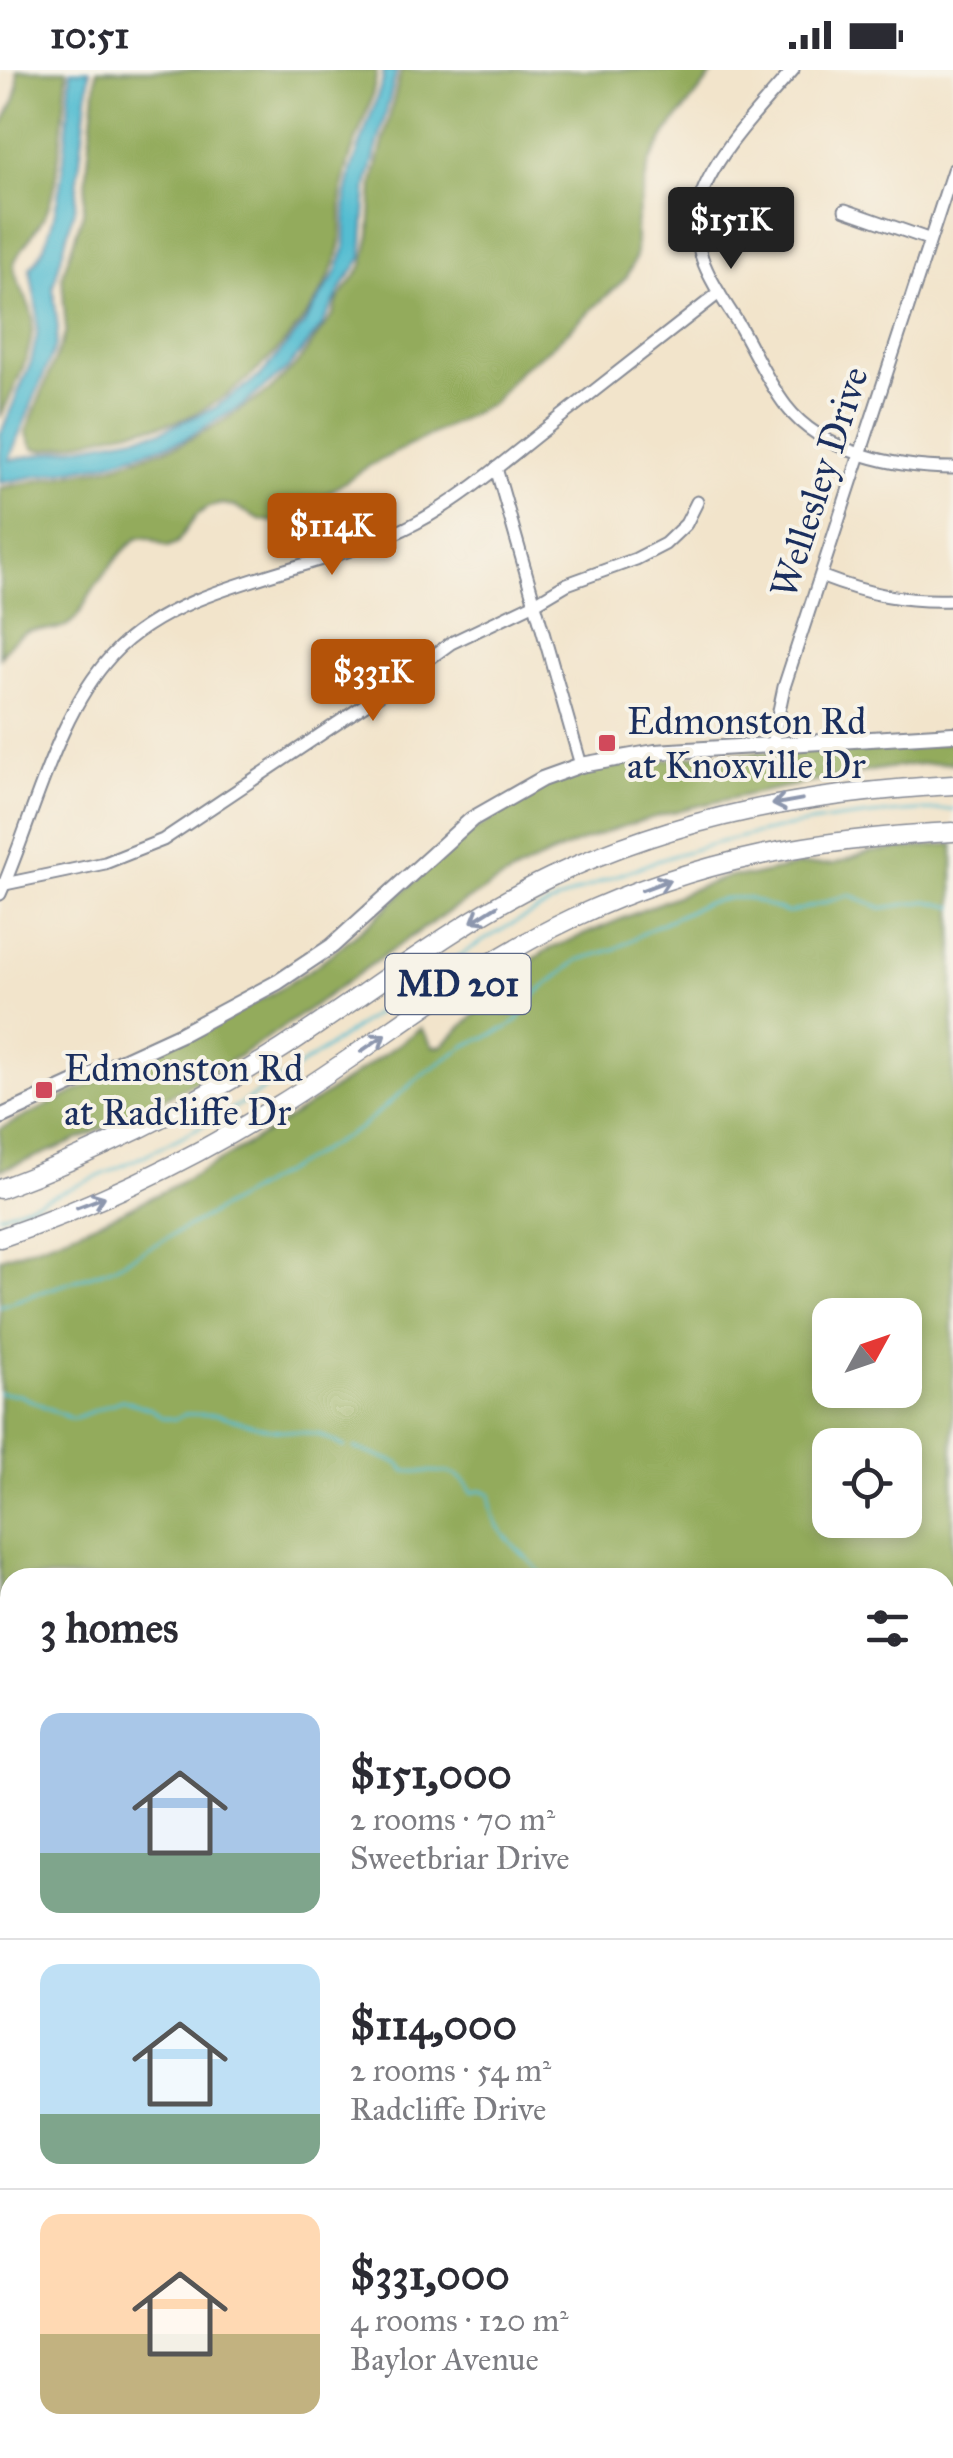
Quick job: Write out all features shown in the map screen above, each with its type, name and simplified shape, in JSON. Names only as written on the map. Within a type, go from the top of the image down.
[{"type":"main road","name":"MD 201","points":[[0,1189],[119,1140],[196,1101],[495,906],[581,864],[648,837],[732,812],[849,792],[953,785]]},
{"type":"main road","name":"MD 201","points":[[0,1238],[111,1194],[245,1126],[491,963],[605,904],[675,878],[769,852],[867,837],[953,832]]},
{"type":"street","points":[[793,70],[718,163],[702,191],[697,241],[718,293],[788,409],[808,427],[860,454],[910,466],[953,468]]},
{"type":"street","name":"Wellesley Drive","points":[[772,744],[784,687],[823,577],[928,238],[953,173]]},
{"type":"street","points":[[846,210],[928,238]]},
{"type":"street","points":[[2,889],[74,713],[95,676],[132,637],[174,609],[370,543],[413,524],[496,468],[718,293]]},
{"type":"street","points":[[496,468],[581,765]]},
{"type":"street","points":[[2,889],[105,863],[164,840],[451,643],[567,584],[666,544],[686,524],[697,502]]},
{"type":"street","points":[[823,577],[903,600],[953,600]]},
{"type":"street","points":[[2,1112],[182,1034],[278,982],[332,946],[472,818],[542,779],[581,765],[655,752],[953,734]]},
{"type":"green space","points":[[17,70],[67,70],[67,75],[51,201],[14,264],[32,315],[31,341],[0,418],[0,128],[16,94]]},
{"type":"green space","points":[[97,70],[377,70],[344,179],[338,255],[314,304],[276,352],[231,392],[184,419],[42,450],[33,448],[26,432],[66,332],[62,276],[83,213]]},
{"type":"green space","points":[[401,70],[716,70],[667,132],[649,163],[636,225],[636,256],[627,277],[551,347],[521,369],[493,403],[367,467],[299,513],[275,522],[222,504],[197,515],[177,543],[168,547],[139,538],[112,564],[72,622],[20,635],[0,657],[0,488],[109,467],[181,444],[269,391],[295,366],[333,315],[338,300],[363,265],[370,235],[373,183]]},
{"type":"green space","points":[[953,742],[953,763],[855,774],[653,817],[597,835],[532,863],[459,905],[216,1070],[110,1125],[0,1170],[0,1129],[270,995],[316,966],[370,923],[456,842],[543,786],[575,772],[691,756]]},
{"type":"green space","points":[[953,844],[953,1568],[0,1568],[0,1258],[57,1239],[167,1190],[272,1130],[421,1028],[433,1047],[442,1046],[528,963],[547,950],[730,876],[751,876],[799,865],[834,864],[870,852]]},
{"type":"water","points":[[71,70],[90,70],[75,206],[53,287],[56,345],[9,460],[162,431],[213,409],[260,376],[302,327],[336,273],[345,250],[346,195],[351,171],[383,80],[383,70],[397,70],[367,186],[362,258],[321,327],[287,369],[243,405],[183,440],[104,464],[0,483],[0,435],[31,362],[37,335],[30,268],[41,253],[57,204]]},
{"type":"waterway","points":[[0,1215],[108,1172],[212,1120],[279,1080],[476,945],[557,901],[666,858],[721,842],[836,819],[953,809]]},
{"type":"waterway","points":[[0,1306],[110,1269],[209,1215],[360,1128],[423,1074],[467,1045],[507,1028],[519,1019],[537,993],[578,960],[615,949],[706,903],[747,898],[788,913],[850,895],[882,908],[927,901],[953,907]]},
{"type":"waterway","points":[[0,1393],[19,1395],[72,1419],[122,1400],[151,1409],[161,1417],[218,1415],[269,1429],[318,1434],[345,1447]]},
{"type":"waterway","points":[[354,1448],[398,1463],[406,1471],[452,1474],[472,1493],[482,1490],[491,1494],[491,1508],[501,1531],[536,1568]]},
{"type":"place","name":"Edmonston Rd at Knoxville Dr","points":[[607,743]]},
{"type":"place","name":"Edmonston Rd at Radcliffe Dr","points":[[44,1090]]}]
